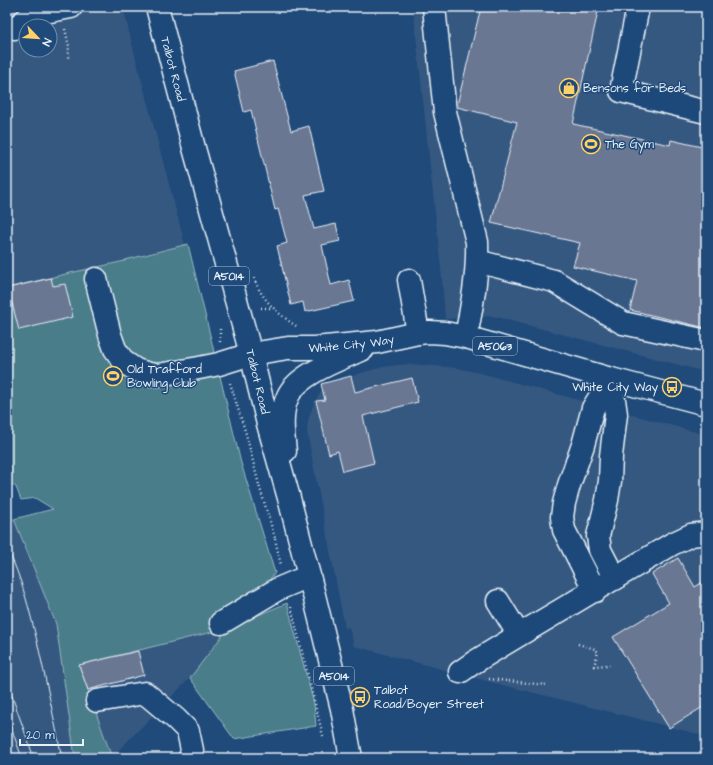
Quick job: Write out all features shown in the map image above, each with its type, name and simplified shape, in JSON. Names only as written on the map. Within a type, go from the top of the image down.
[{"type":"main road","name":"Talbot Road","points":[[157,7],[251,354],[268,424],[326,641],[342,709],[350,758]]},
{"type":"main road","points":[[434,7],[446,112],[477,242],[474,296],[466,337]]},
{"type":"main road","points":[[638,7],[621,91],[706,112]]},
{"type":"main road","points":[[13,24],[40,14],[65,8]]},
{"type":"main road","points":[[477,261],[554,281],[623,323],[706,341]]},
{"type":"main road","name":"White City Way","points":[[96,279],[115,349],[124,362],[136,370],[149,374],[158,375],[199,368],[219,364],[251,354],[288,348],[315,348],[377,342],[418,333],[430,332],[466,337],[611,379],[706,404]]},
{"type":"main road","points":[[409,280],[418,333]]},
{"type":"main road","points":[[289,498],[283,424],[288,396],[298,383],[309,375],[377,342]]},
{"type":"main road","points":[[611,379],[616,414],[611,456],[610,481],[598,536],[600,550],[615,579]]},
{"type":"main road","points":[[595,591],[564,530],[562,517],[564,503],[583,445],[592,408],[611,379]]},
{"type":"main road","points":[[460,672],[672,544],[691,535],[706,532]]},
{"type":"main road","points":[[221,622],[285,586],[309,576]]},
{"type":"main road","points":[[498,601],[519,635]]},
{"type":"main road","points":[[97,701],[145,693],[188,731],[192,750],[190,758]]},
{"type":"path","points":[[65,8],[69,46],[68,59]]},
{"type":"path","points":[[275,538],[285,586],[325,743]]},
{"type":"path","points":[[578,644],[595,649],[598,652],[594,666],[610,665]]},
{"type":"path","points":[[485,679],[546,685]]},
{"type":"shaded area","points":[[7,7],[123,7],[185,245],[125,259],[125,261],[7,288]]},
{"type":"shaded area","points":[[413,7],[706,7],[706,372],[493,316],[445,319]]},
{"type":"shaded area","points":[[408,364],[457,368],[480,373],[706,435],[706,736],[354,646],[349,627],[345,628],[307,432],[308,420],[314,403],[321,392],[330,384],[382,367]]},
{"type":"shaded area","points":[[7,503],[56,624],[75,758],[7,758]]},
{"type":"shaded area","points":[[229,628],[190,678],[112,757],[79,665]]},
{"type":"green space","points":[[188,244],[241,463],[275,573],[230,627],[287,603],[314,704],[316,726],[234,739],[190,678],[228,628],[79,665],[112,758],[75,758],[56,624],[14,519],[53,509],[35,498],[21,500],[16,487],[7,482],[7,288],[125,261]]},
{"type":"building","points":[[481,7],[599,7],[573,124],[670,145],[671,140],[706,148],[706,328],[630,310],[637,281],[573,266],[580,243],[491,223],[517,122],[457,107]]},
{"type":"building","points":[[273,61],[291,131],[309,126],[324,191],[305,195],[314,229],[336,224],[340,241],[322,245],[331,285],[349,280],[354,301],[305,312],[303,302],[291,305],[277,246],[287,243],[278,209],[275,210],[251,110],[244,112],[234,71]]},
{"type":"building","points":[[51,278],[53,286],[65,284],[73,317],[19,330],[8,288]]},
{"type":"building","points":[[351,376],[355,392],[412,378],[418,402],[363,416],[374,463],[343,471],[338,451],[329,454],[316,401],[325,400],[321,384]]},
{"type":"building","points":[[678,558],[695,587],[706,580],[706,705],[669,728],[613,637],[669,603],[652,574]]},
{"type":"building","points":[[138,651],[144,675],[88,690],[79,665]]},
{"type":"tram line","points":[[7,548],[25,594],[44,670],[62,758]]},
{"type":"tram line","points":[[7,682],[34,758]]},
{"type":"tram line","points":[[7,716],[22,758]]},
{"type":"place","name":"Bensons for Beds","points":[[569,88]]},
{"type":"place","name":"The Gym","points":[[591,144]]},
{"type":"place","name":"Old Trafford Bowling Club","points":[[113,376]]},
{"type":"place","name":"White City Way","points":[[672,387]]},
{"type":"place","name":"Talbot Road/Boyer Street","points":[[360,697]]}]
